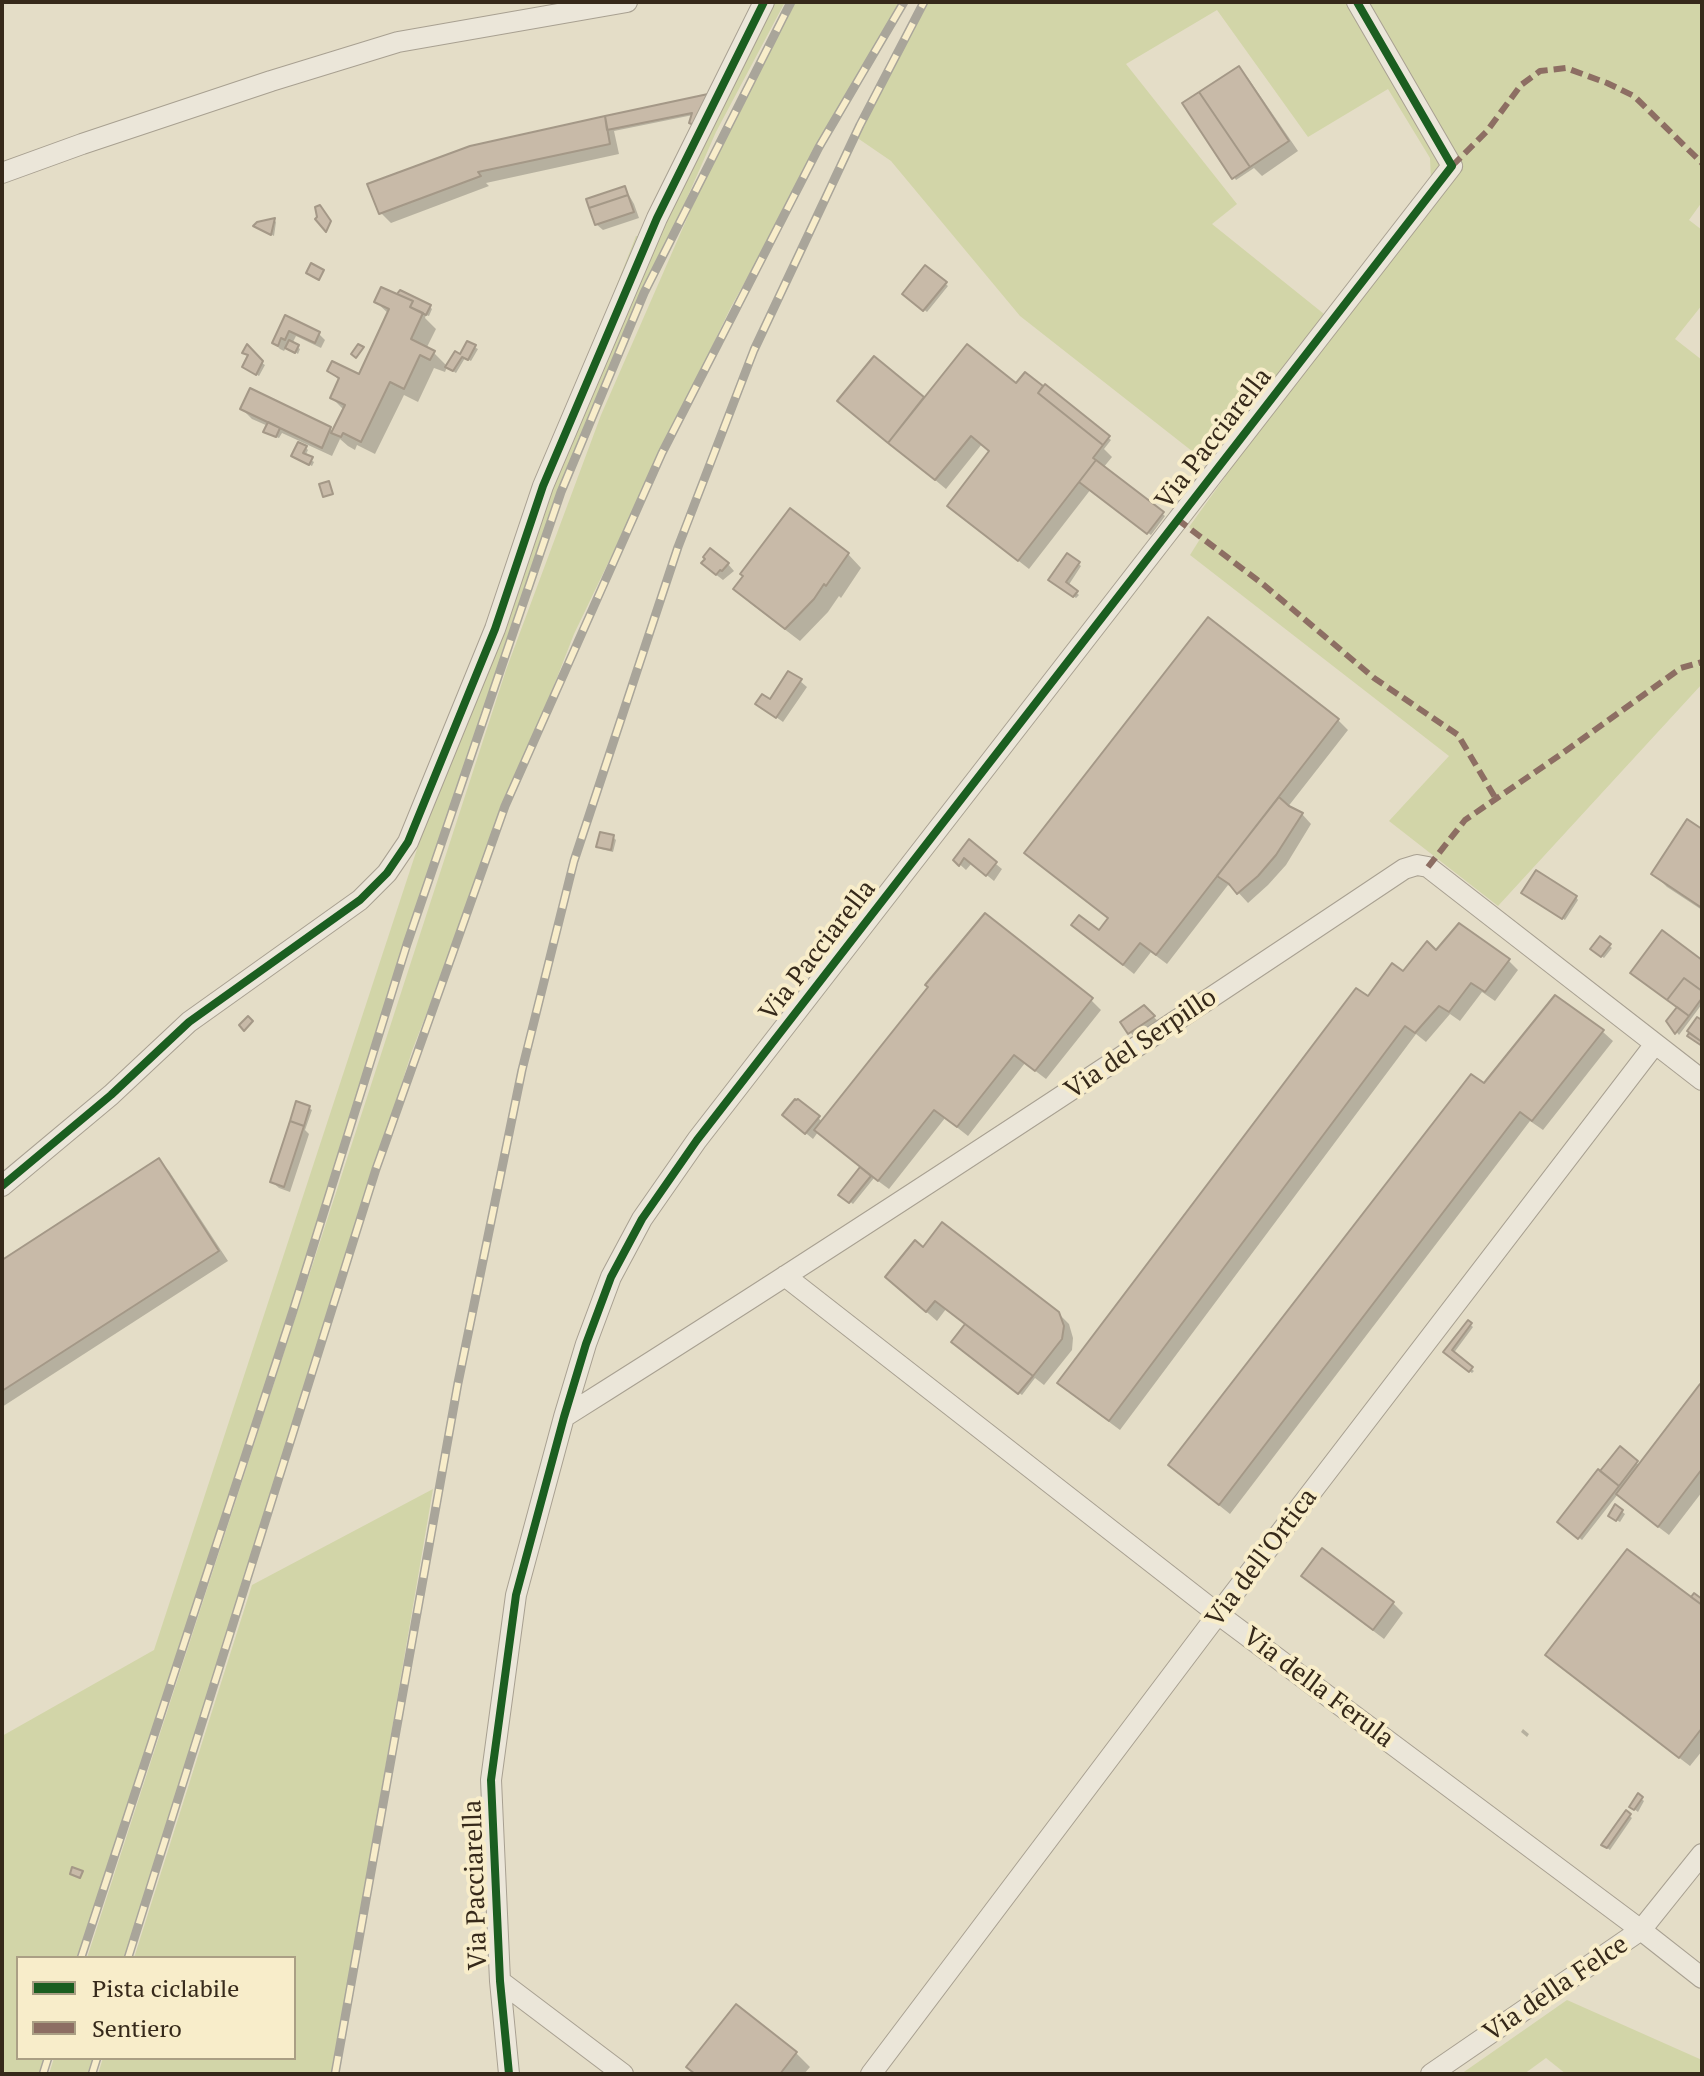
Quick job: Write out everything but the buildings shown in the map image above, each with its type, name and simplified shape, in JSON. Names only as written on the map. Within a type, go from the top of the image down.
[{"type":"street","points":[[2,173],[257,85],[398,42],[627,2]]},
{"type":"street","points":[[2,1186],[111,1095],[189,1022],[360,900],[387,873],[408,842],[495,629],[549,472],[657,218],[764,2]]},
{"type":"street","name":"Via Pacciarella","points":[[509,2074],[500,1981],[491,1780],[516,1595],[564,1417],[611,1277],[642,1219],[689,1151],[1452,166],[1357,2]]},
{"type":"street","name":"Via del Serpillo","points":[[564,1417],[1120,1059],[1404,869],[1417,865],[1428,867],[1702,1080]]},
{"type":"street","name":"Via dell'Ortica","points":[[871,2074],[1218,1614],[1655,1044]]},
{"type":"street","name":"Via della Ferula","points":[[785,1276],[1218,1614],[1702,1978]]},
{"type":"street","name":"Via della Felce","points":[[1431,2074],[1641,1930],[1702,1854]]},
{"type":"street","points":[[500,1981],[623,2074]]},
{"type":"green space","points":[[758,2],[785,2],[716,132],[593,412],[498,668],[80,1956],[16,1956],[16,2060],[46,2060],[41,2074],[2,2074],[2,1736],[154,1650],[529,508],[636,236],[648,236]]},
{"type":"green space","points":[[794,2],[901,2],[731,307],[574,634],[412,1051],[127,1956],[88,1956],[506,670],[601,415],[723,136]]},
{"type":"green space","points":[[928,2],[1702,2],[1702,202],[1689,220],[1702,230],[1702,305],[1675,339],[1702,360],[1702,684],[1498,906],[1389,821],[1449,756],[1190,555],[1200,539],[1189,527],[1225,477],[1020,316],[891,161],[856,137]],"holes":[[[1217,10],[1308,137],[1388,89],[1430,158],[1431,181],[1324,314],[1212,224],[1237,204],[1126,64]]]},
{"type":"green space","points":[[433,1489],[333,2074],[98,2074],[102,2060],[296,2060],[296,1956],[135,1956],[252,1585]]},
{"type":"green space","points":[[1567,2000],[1702,2060],[1702,2074],[1566,2074],[1546,2058],[1524,2074],[1461,2074]]},
{"type":"green space","points":[[53,2060],[94,2060],[90,2074],[49,2074]]},
{"type":"railway","points":[[82,1956],[293,1311],[407,944],[561,492],[644,293],[791,2]]},
{"type":"railway","points":[[129,1956],[376,1169],[505,806],[662,453],[819,147],[904,2]]},
{"type":"railway","points":[[335,2074],[458,1383],[522,1070],[574,861],[678,547],[754,350],[860,125],[924,2]]},
{"type":"railway","points":[[43,2074],[47,2060]]},
{"type":"railway","points":[[92,2074],[96,2060]]},
{"type":"marked path","points":[[1452,166],[1487,131],[1521,85],[1540,71],[1566,68],[1634,96],[1702,163]]},
{"type":"marked path","points":[[1177,519],[1264,585],[1374,678],[1458,735],[1496,799]]},
{"type":"marked path","points":[[1428,867],[1465,820],[1681,668],[1702,662]]},
{"type":"cycle path","points":[[2,1186],[111,1095],[189,1022],[360,900],[387,873],[408,842],[495,629],[543,486],[657,218],[764,2]]},
{"type":"cycle path","points":[[509,2074],[500,1981],[491,1780],[516,1595],[564,1417],[611,1277],[642,1219],[697,1140],[1452,166],[1357,2]]}]
